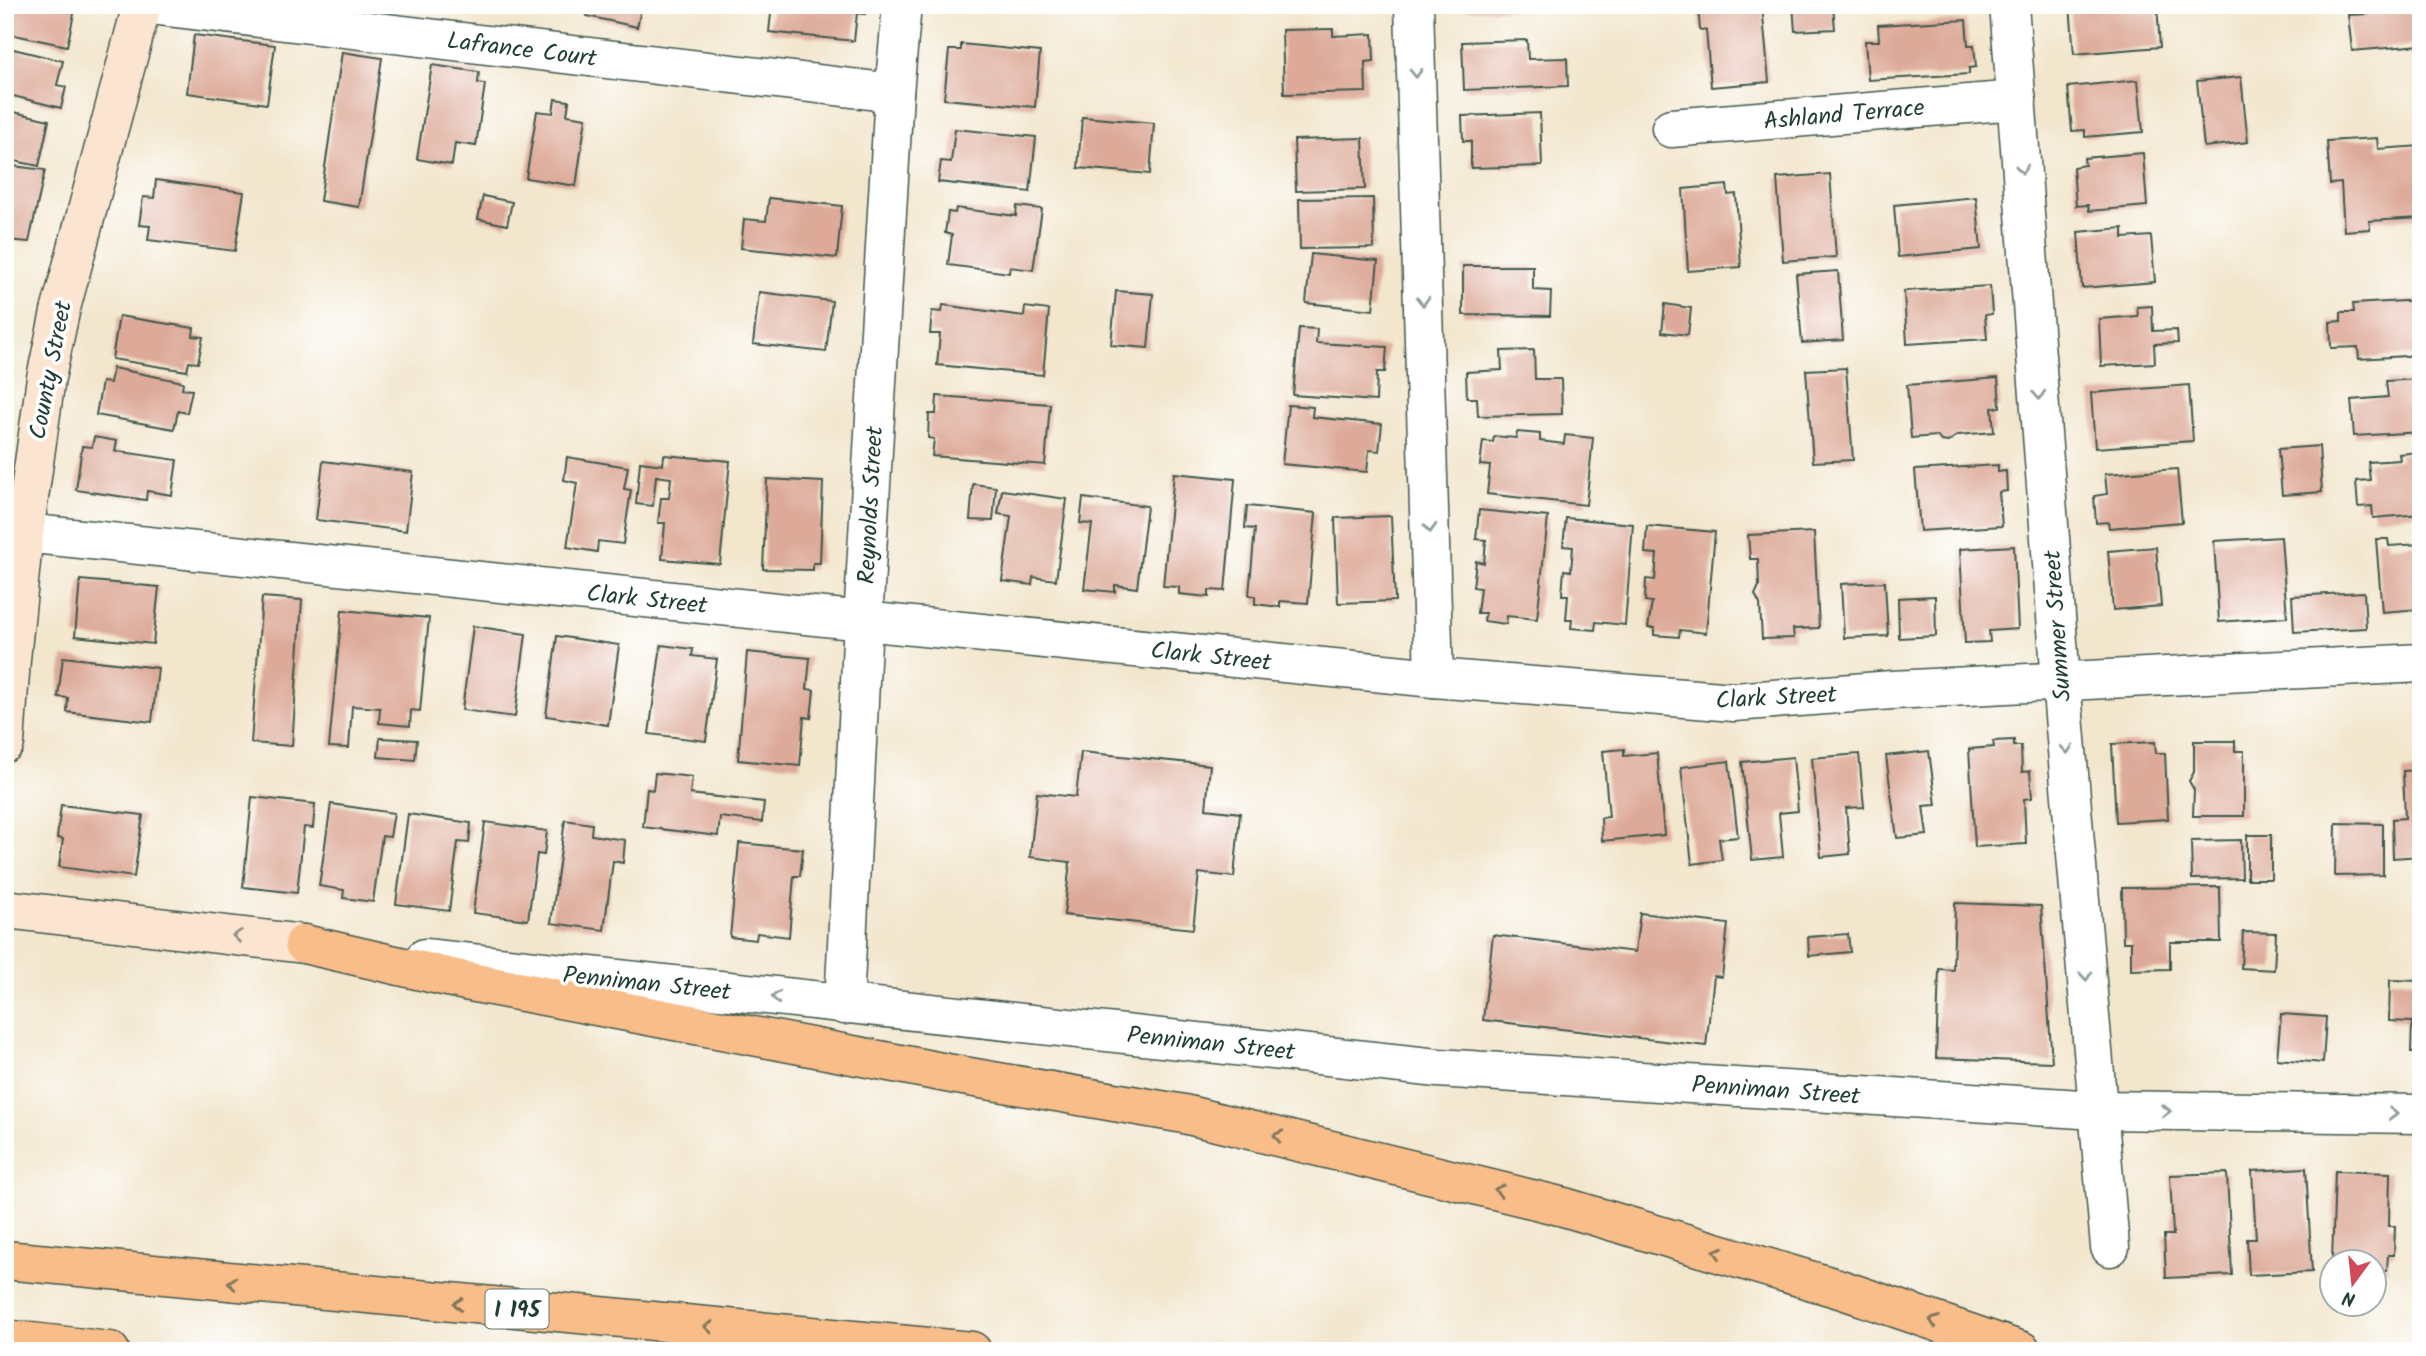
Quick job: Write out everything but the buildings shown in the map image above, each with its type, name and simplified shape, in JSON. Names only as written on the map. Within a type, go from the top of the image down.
[{"type":"highway","points":[[304,944],[465,981],[1184,1114],[1451,1177],[1604,1218],[1843,1290],[2022,1351]]},
{"type":"highway","name":"I 195","points":[[5,1260],[972,1351]]},
{"type":"highway","points":[[5,1339],[110,1351]]},
{"type":"main road","name":"County Street","points":[[5,743],[15,532],[60,312],[142,5]]},
{"type":"main road","name":"Penniman Street","points":[[5,909],[304,944]]},
{"type":"street","name":"Lafrance Court","points":[[150,5],[894,93]]},
{"type":"street","name":"Reynolds Street","points":[[844,1005],[863,621],[894,93],[902,5]]},
{"type":"street","points":[[1413,5],[1434,678]]},
{"type":"street","name":"Summer Street","points":[[2009,5],[2061,681],[2110,1247]]},
{"type":"street","name":"Ashland Terrace","points":[[1671,128],[2017,100]]},
{"type":"street","name":"Clark Street","points":[[15,532],[1434,678],[1734,702],[1892,690],[2421,663]]},
{"type":"street","name":"Penniman Street","points":[[304,944],[1438,1068],[2097,1110],[2421,1114]]}]
